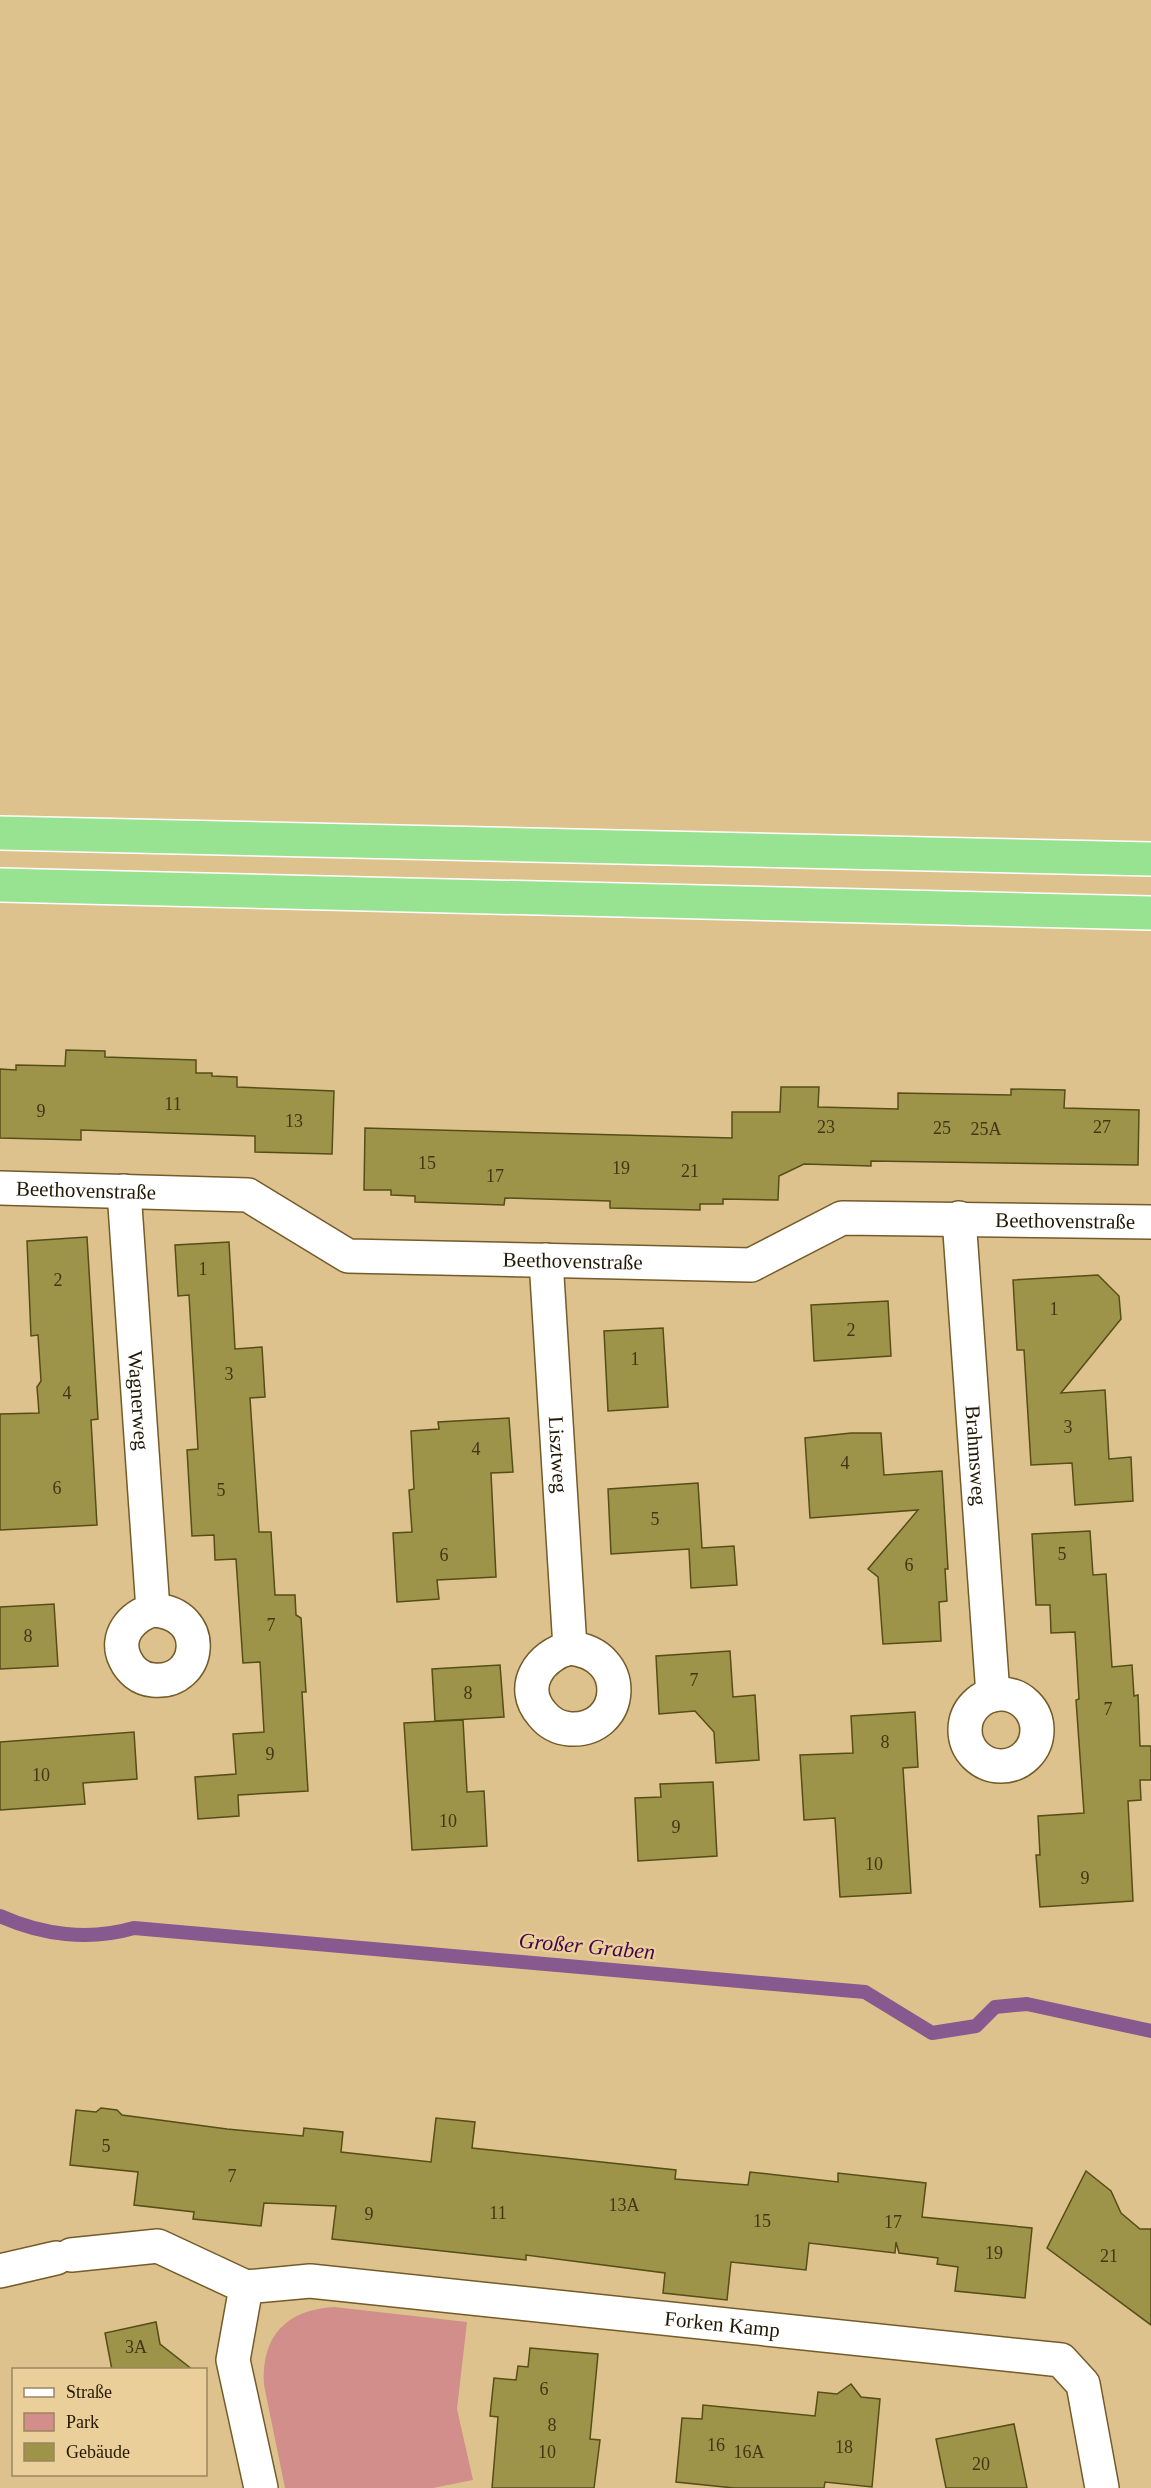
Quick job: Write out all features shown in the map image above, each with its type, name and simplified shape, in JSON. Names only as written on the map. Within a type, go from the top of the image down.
[{"type":"highway","points":[[0,833],[1151,859]]},
{"type":"highway","points":[[0,885],[1151,913]]},
{"type":"street","name":"Beethovenstraße","points":[[0,1188],[248,1195],[348,1256],[751,1265],[842,1218],[1151,1222]]},
{"type":"street","name":"Wagnerweg","points":[[124,1191],[153,1610]]},
{"type":"street","name":"Brahmsweg","points":[[959,1218],[993,1695]]},
{"type":"street","name":"Lisztweg","points":[[546,1260],[570,1648]]},
{"type":"street","points":[[0,2271],[64,2257],[158,2246],[246,2288],[233,2360],[261,2488]]},
{"type":"street","name":"Forken Kamp","points":[[246,2288],[310,2281],[1061,2360],[1083,2384],[1102,2488]]},
{"type":"green space","points":[[334,2307],[467,2322],[457,2409],[473,2480],[433,2488],[285,2488],[264,2385],[267,2353],[272,2340],[290,2320],[317,2309]]},
{"type":"building","points":[[66,1050],[105,1051],[105,1057],[196,1060],[196,1073],[237,1077],[237,1087],[334,1091],[332,1154],[255,1152],[255,1136],[81,1130],[81,1140],[0,1138],[0,1069],[16,1070],[16,1065],[65,1066]]},
{"type":"building","points":[[781,1087],[819,1087],[818,1107],[898,1109],[898,1093],[1011,1095],[1011,1089],[1065,1090],[1064,1108],[1139,1110],[1138,1165],[871,1161],[871,1166],[804,1164],[779,1176],[778,1200],[723,1199],[723,1204],[700,1204],[700,1210],[610,1208],[610,1201],[505,1198],[504,1205],[415,1202],[415,1196],[391,1195],[391,1190],[364,1190],[365,1128],[732,1138],[732,1112],[780,1112]]},
{"type":"building","points":[[87,1237],[98,1419],[91,1420],[97,1525],[0,1530],[0,1414],[39,1413],[37,1387],[41,1381],[38,1335],[31,1336],[27,1241]]},
{"type":"building","points":[[229,1242],[235,1349],[262,1347],[265,1397],[250,1398],[259,1532],[271,1532],[275,1595],[295,1595],[296,1615],[301,1618],[306,1692],[302,1692],[308,1791],[238,1795],[239,1816],[198,1819],[195,1777],[236,1774],[233,1734],[264,1732],[260,1662],[243,1663],[236,1559],[215,1560],[214,1535],[192,1536],[187,1450],[198,1449],[189,1295],[178,1296],[175,1245]]},
{"type":"building","points":[[1098,1275],[1119,1296],[1121,1319],[1061,1393],[1105,1390],[1109,1459],[1131,1457],[1133,1501],[1075,1505],[1072,1463],[1031,1465],[1024,1350],[1017,1350],[1013,1280]]},
{"type":"building","points":[[888,1301],[891,1356],[814,1361],[811,1305]]},
{"type":"building","points":[[663,1328],[668,1407],[608,1411],[604,1331]]},
{"type":"building","points":[[509,1418],[513,1472],[491,1473],[496,1577],[437,1580],[439,1599],[397,1602],[393,1533],[412,1532],[409,1490],[414,1489],[411,1431],[439,1429],[438,1422]]},
{"type":"building","points":[[851,1433],[881,1433],[884,1475],[942,1471],[948,1569],[945,1569],[947,1601],[939,1602],[941,1641],[883,1644],[878,1577],[868,1569],[918,1510],[810,1518],[805,1438]]},
{"type":"building","points":[[698,1483],[702,1548],[734,1546],[737,1585],[691,1588],[689,1549],[611,1554],[608,1489]]},
{"type":"building","points":[[1090,1531],[1093,1575],[1106,1574],[1112,1667],[1132,1665],[1134,1696],[1138,1695],[1140,1746],[1151,1746],[1151,1780],[1140,1780],[1141,1800],[1128,1801],[1133,1901],[1040,1907],[1036,1855],[1040,1855],[1038,1816],[1084,1813],[1076,1700],[1079,1699],[1075,1632],[1051,1633],[1050,1605],[1036,1605],[1032,1534]]},
{"type":"building","points":[[54,1604],[58,1666],[0,1669],[0,1607]]},
{"type":"building","points":[[730,1651],[733,1697],[755,1695],[759,1760],[716,1763],[714,1732],[695,1711],[659,1714],[656,1656]]},
{"type":"building","points":[[500,1665],[504,1717],[435,1721],[432,1669]]},
{"type":"building","points":[[915,1712],[918,1767],[903,1768],[911,1893],[840,1897],[835,1818],[804,1820],[800,1755],[853,1753],[851,1716]]},
{"type":"building","points":[[463,1720],[467,1792],[484,1791],[487,1846],[412,1850],[404,1723]]},
{"type":"building","points":[[134,1732],[137,1779],[83,1783],[85,1804],[0,1810],[0,1742]]},
{"type":"building","points":[[713,1782],[717,1856],[638,1861],[635,1798],[661,1797],[660,1784]]},
{"type":"building","points":[[101,2108],[117,2110],[122,2115],[227,2129],[303,2136],[304,2128],[343,2132],[341,2152],[431,2162],[436,2118],[475,2122],[472,2148],[676,2170],[675,2179],[748,2185],[750,2172],[838,2182],[838,2173],[926,2183],[922,2217],[1032,2228],[1025,2298],[955,2291],[958,2267],[937,2264],[938,2258],[899,2253],[896,2242],[895,2253],[809,2243],[806,2270],[731,2262],[727,2300],[663,2293],[665,2273],[526,2255],[526,2260],[332,2239],[336,2206],[264,2203],[261,2226],[193,2219],[194,2212],[134,2205],[138,2172],[70,2165],[76,2110],[96,2112]]},
{"type":"building","points":[[1086,2171],[1111,2191],[1121,2213],[1140,2229],[1151,2229],[1151,2325],[1047,2248]]},
{"type":"building","points":[[156,2322],[160,2344],[190,2368],[112,2368],[105,2333]]},
{"type":"building","points":[[530,2348],[598,2354],[590,2439],[600,2440],[594,2488],[492,2488],[498,2417],[490,2416],[494,2378],[516,2380],[518,2366],[528,2367]]},
{"type":"building","points":[[851,2384],[861,2397],[880,2399],[872,2487],[825,2482],[824,2488],[734,2488],[676,2482],[682,2418],[702,2419],[703,2405],[815,2416],[818,2392],[837,2394]]},
{"type":"building","points":[[1014,2424],[1027,2488],[946,2488],[936,2439]]},
{"type":"waterway","name":"Großer Graben","points":[[0,1916],[32,1928],[66,1934],[100,1934],[134,1928],[865,1992],[932,2033],[976,2026],[995,2007],[1027,2004],[1151,2031]]}]
